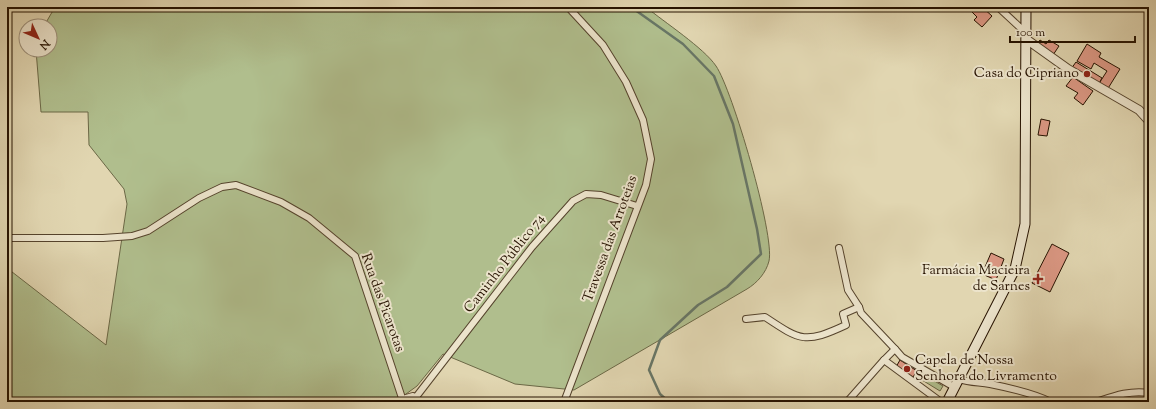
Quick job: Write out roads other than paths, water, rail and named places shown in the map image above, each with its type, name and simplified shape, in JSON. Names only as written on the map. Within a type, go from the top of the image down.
[{"type":"main road","points":[[947,402],[1015,269],[1022,245],[1025,224],[1026,7]]},
{"type":"street","name":"Travessa das Arroteias","points":[[564,402],[646,185],[651,159],[643,120],[626,82],[602,45],[568,7]]},
{"type":"street","points":[[998,7],[1026,36],[1068,69],[1139,110],[1149,121]]},
{"type":"street","points":[[1014,22],[1026,20]]},
{"type":"street","name":"Rua das Picarotas","points":[[7,238],[103,238],[132,236],[148,231],[199,198],[222,187],[236,185],[281,202],[310,218],[355,256],[403,401]]},
{"type":"street","name":"Caminho Público 74","points":[[418,400],[532,247],[573,202],[586,194],[601,194],[637,206]]},
{"type":"street","points":[[839,248],[848,290],[859,307],[861,313],[902,357],[957,383],[990,384],[1042,397],[1051,402]]},
{"type":"street","points":[[746,319],[765,317],[791,334],[806,339],[821,337],[846,325],[843,314],[859,307]]},
{"type":"street","points":[[846,402],[895,349]]},
{"type":"street","points":[[884,360],[941,402]]},
{"type":"street","points":[[1096,402],[1116,395],[1137,391],[1149,393]]},
{"type":"street","points":[[403,401],[409,396],[418,400]]},
{"type":"waterway","points":[[631,7],[683,44],[714,76],[733,124],[757,229],[761,254],[727,287],[698,305],[660,340],[649,370],[660,394],[669,402]]},
{"type":"place","name":"Casa do Cipriano","points":[[1087,74]]},
{"type":"place","name":"Farmácia Macieira de Sarnes","points":[[1038,279]]},
{"type":"place","name":"Capela de Nossa Senhora do Livramento","points":[[907,369]]}]
